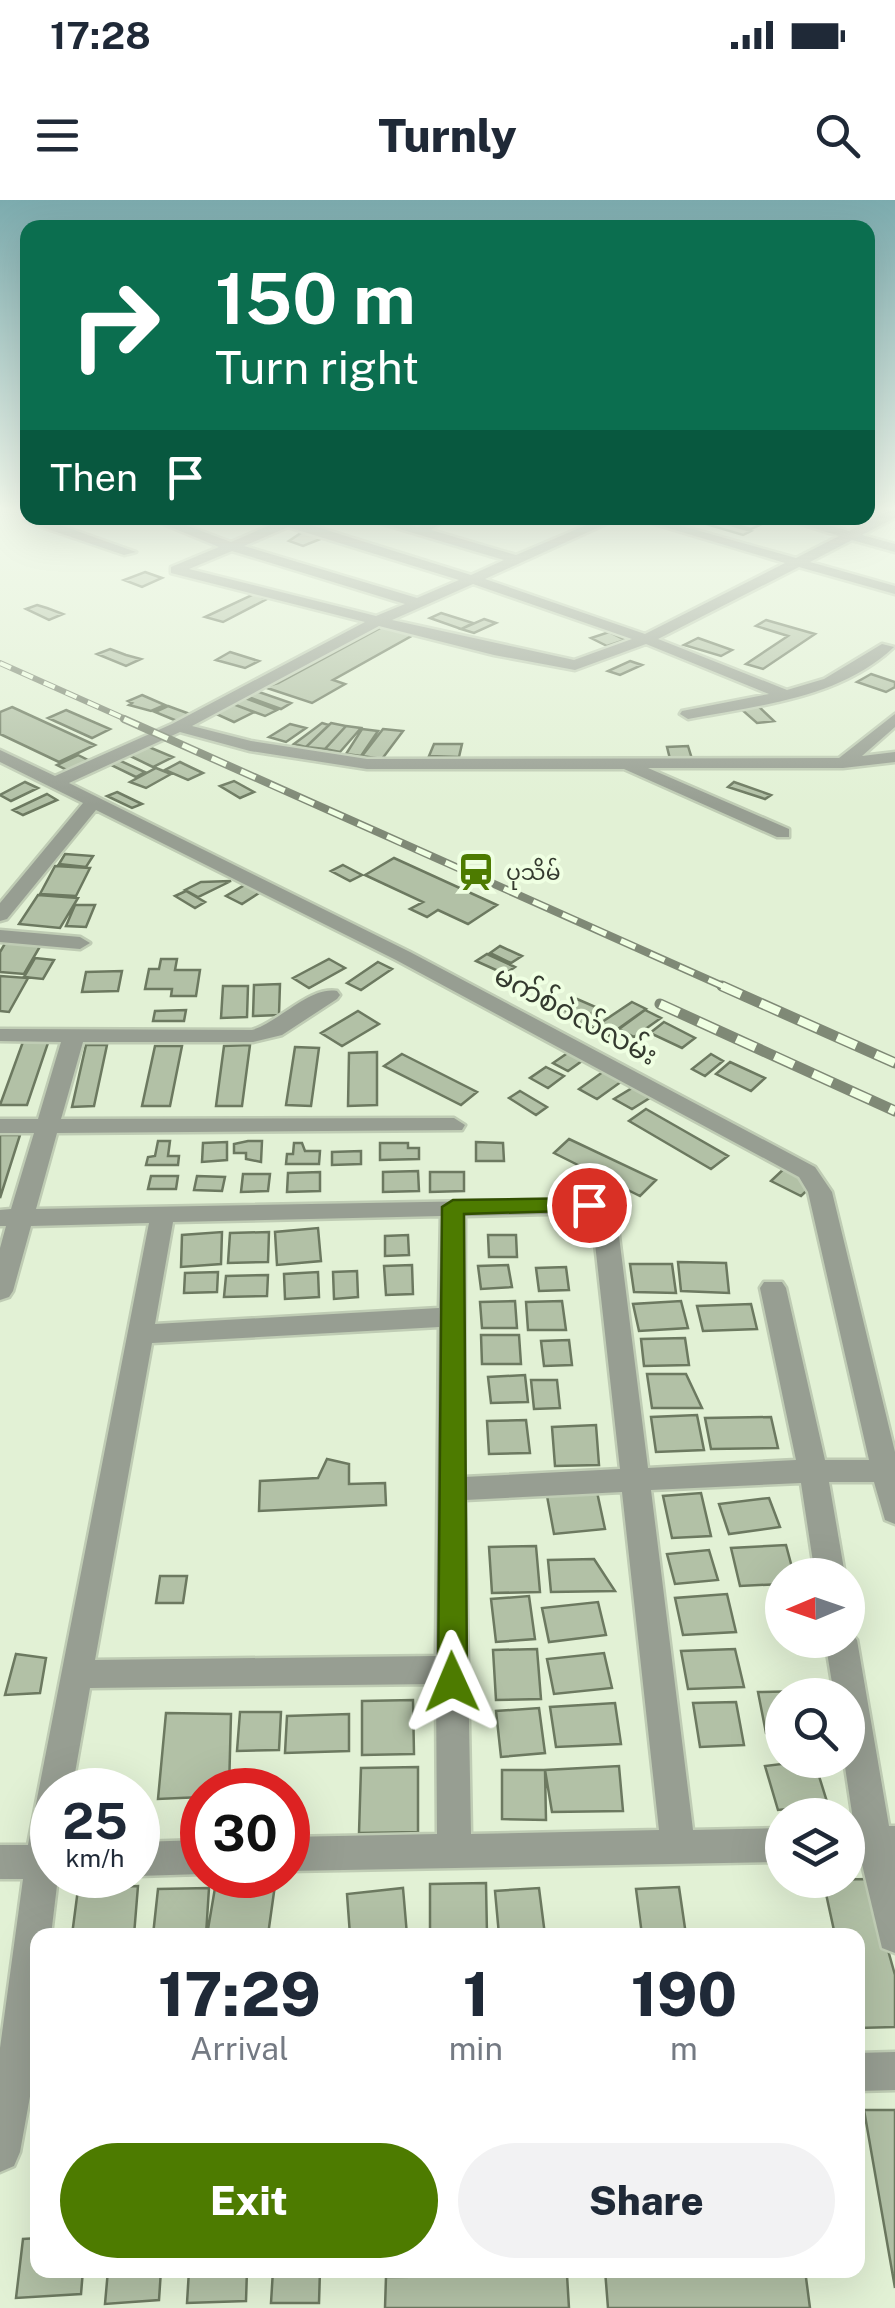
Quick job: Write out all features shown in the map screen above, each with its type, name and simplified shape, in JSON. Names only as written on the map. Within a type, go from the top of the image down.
[{"type":"street","points":[[332,608],[494,650],[575,665],[648,638],[709,608]]},
{"type":"street","points":[[56,782],[178,728],[379,620],[410,608]]},
{"type":"street","points":[[563,608],[648,638],[787,696]]},
{"type":"street","points":[[688,714],[787,696],[830,682],[886,646]]},
{"type":"street","points":[[843,763],[895,718]]},
{"type":"street","points":[[178,728],[250,746],[367,764],[843,763],[895,757]]},
{"type":"street","name":"မက်စ်ဝဲလ်လမ်း","points":[[0,755],[402,956],[807,1172],[820,1192],[895,1512]]},
{"type":"street","points":[[621,763],[783,833]]},
{"type":"street","points":[[0,916],[94,801]]},
{"type":"street","points":[[0,936],[80,943]]},
{"type":"street","points":[[0,1035],[253,1036],[274,1030],[330,995]]},
{"type":"street","points":[[0,1291],[10,1218],[46,1126],[74,1035]]},
{"type":"street","points":[[0,1126],[454,1124]]},
{"type":"street","points":[[10,1218],[589,1205],[604,1212],[678,1849]]},
{"type":"street","points":[[453,1207],[450,1490],[454,1848]]},
{"type":"street","points":[[59,1768],[162,1217]]},
{"type":"street","points":[[773,1288],[813,1471],[827,1558]]},
{"type":"street","points":[[142,1334],[452,1317]]},
{"type":"street","points":[[450,1490],[813,1471],[886,1471]]},
{"type":"street","points":[[843,1658],[872,1843],[895,1935]]},
{"type":"street","points":[[76,1674],[452,1670]]},
{"type":"street","points":[[310,1853],[454,1848],[765,1846]]},
{"type":"street","points":[[0,1862],[30,1862]]},
{"type":"street","points":[[38,1928],[42,1898]]},
{"type":"street","points":[[0,2152],[18,2085],[30,1993]]},
{"type":"street","points":[[865,2072],[895,2071]]},
{"type":"building","points":[[47,608],[63,614],[49,620],[26,609]]},
{"type":"building","points":[[223,608],[249,608],[223,622],[205,617]]},
{"type":"building","points":[[441,613],[473,623],[461,629],[430,618]]},
{"type":"building","points":[[484,619],[496,623],[474,633],[461,629]]},
{"type":"building","points":[[766,620],[815,634],[763,669],[746,664],[788,636],[756,626]]},
{"type":"building","points":[[386,625],[415,634],[333,680],[345,684],[312,703],[264,687],[278,683]]},
{"type":"building","points":[[609,632],[625,640],[607,646],[591,638]]},
{"type":"building","points":[[698,638],[732,650],[721,656],[684,645]]},
{"type":"building","points":[[110,649],[141,659],[126,666],[97,654]]},
{"type":"building","points":[[230,652],[259,661],[245,668],[216,660]]},
{"type":"building","points":[[630,661],[642,665],[620,675],[608,671]]},
{"type":"building","points":[[871,674],[895,682],[895,687],[886,692],[857,682]]},
{"type":"building","points":[[256,691],[291,703],[281,709],[246,696]]},
{"type":"building","points":[[142,695],[165,705],[151,711],[129,705],[132,703],[128,701]]},
{"type":"building","points":[[245,698],[277,710],[265,716],[233,704]]},
{"type":"building","points":[[233,704],[254,712],[234,722],[214,713]]},
{"type":"building","points":[[757,705],[774,721],[757,723],[741,709]]},
{"type":"building","points":[[168,706],[190,714],[177,721],[155,712]]},
{"type":"building","points":[[12,707],[95,745],[59,762],[0,734],[0,712]]},
{"type":"building","points":[[66,710],[110,729],[92,738],[48,718]]},
{"type":"building","points":[[322,723],[329,725],[306,747],[294,744]]},
{"type":"building","points":[[331,723],[346,726],[325,749],[306,747]]},
{"type":"building","points":[[290,724],[306,728],[286,742],[269,737]]},
{"type":"building","points":[[346,726],[361,728],[340,752],[325,749]]},
{"type":"building","points":[[362,729],[378,731],[361,756],[346,754]]},
{"type":"building","points":[[383,729],[403,731],[382,759],[362,756]]},
{"type":"building","points":[[434,744],[462,744],[459,757],[429,756]]},
{"type":"building","points":[[144,745],[173,757],[153,767],[124,753]]},
{"type":"building","points":[[688,746],[692,759],[670,759],[667,747]]},
{"type":"building","points":[[78,755],[92,762],[71,772],[57,765]]},
{"type":"building","points":[[114,758],[145,772],[136,777],[105,762]]},
{"type":"building","points":[[180,762],[203,773],[188,780],[165,770]]},
{"type":"building","points":[[156,768],[171,774],[146,788],[130,782]]},
{"type":"building","points":[[234,781],[254,792],[240,798],[220,786]]},
{"type":"building","points":[[25,782],[38,788],[11,801],[0,795]]},
{"type":"building","points":[[734,782],[771,795],[765,799],[728,787]]},
{"type":"building","points":[[117,792],[142,804],[132,808],[107,796]]},
{"type":"building","points":[[47,794],[57,800],[23,815],[13,810]]},
{"type":"building","points":[[65,854],[93,856],[86,867],[59,864]]},
{"type":"building","points":[[394,858],[497,905],[468,924],[438,910],[427,917],[410,909],[423,902],[365,875]]},
{"type":"building","points":[[343,865],[362,875],[350,881],[331,871]]},
{"type":"building","points":[[55,866],[90,868],[76,896],[40,894]]},
{"type":"building","points":[[255,879],[270,886],[242,904],[226,896]]},
{"type":"building","points":[[231,881],[198,897],[185,890],[201,882]]},
{"type":"building","points":[[186,891],[205,902],[195,908],[175,896]]},
{"type":"building","points":[[38,895],[78,898],[60,928],[19,924]]},
{"type":"building","points":[[75,905],[95,905],[86,927],[66,926]]},
{"type":"building","points":[[7,940],[42,943],[24,974],[0,972],[0,952]]},
{"type":"building","points":[[500,946],[522,956],[511,963],[490,953]]},
{"type":"building","points":[[487,954],[515,967],[505,974],[476,961]]},
{"type":"building","points":[[35,958],[54,960],[43,979],[24,977]]},
{"type":"building","points":[[161,959],[177,959],[175,970],[200,970],[196,996],[171,996],[172,989],[145,989],[149,969],[159,969]]},
{"type":"building","points":[[329,959],[345,968],[309,988],[293,978]]},
{"type":"building","points":[[378,962],[392,969],[361,990],[347,983]]},
{"type":"building","points":[[122,971],[118,991],[82,992],[86,972]]},
{"type":"building","points":[[0,976],[28,978],[9,1012],[0,1011]]},
{"type":"building","points":[[280,984],[279,1015],[253,1016],[254,985]]},
{"type":"building","points":[[223,986],[248,986],[247,1017],[221,1018]]},
{"type":"building","points":[[577,999],[598,1008],[586,1018],[564,1009]]},
{"type":"building","points":[[547,1002],[594,1023],[589,1027],[542,1006]]},
{"type":"building","points":[[632,1002],[646,1009],[608,1036],[593,1028]]},
{"type":"building","points":[[186,1010],[184,1021],[153,1021],[155,1011]]},
{"type":"building","points":[[645,1010],[661,1018],[634,1037],[619,1029]]},
{"type":"building","points":[[358,1011],[379,1024],[342,1046],[321,1033]]},
{"type":"building","points":[[664,1022],[695,1038],[682,1048],[650,1033]]},
{"type":"building","points":[[24,1039],[49,1040],[27,1105],[0,1105]]},
{"type":"building","points":[[86,1045],[107,1045],[94,1106],[72,1107]]},
{"type":"building","points":[[250,1045],[242,1106],[216,1106],[224,1046]]},
{"type":"building","points":[[155,1046],[182,1046],[170,1106],[142,1106]]},
{"type":"building","points":[[295,1047],[319,1048],[311,1106],[286,1105]]},
{"type":"building","points":[[572,1050],[586,1058],[568,1071],[553,1063]]},
{"type":"building","points":[[377,1052],[377,1105],[348,1106],[349,1053]]},
{"type":"building","points":[[402,1054],[477,1092],[461,1105],[384,1066]]},
{"type":"building","points":[[711,1054],[723,1061],[705,1076],[692,1069]]},
{"type":"building","points":[[730,1062],[765,1078],[751,1091],[716,1074]]},
{"type":"building","points":[[614,1064],[632,1074],[597,1099],[579,1089]]},
{"type":"building","points":[[546,1067],[564,1076],[548,1088],[530,1078]]},
{"type":"building","points":[[647,1079],[664,1089],[632,1109],[614,1099]]},
{"type":"building","points":[[520,1091],[547,1107],[536,1115],[509,1098]]},
{"type":"building","points":[[646,1109],[728,1156],[711,1169],[629,1121]]},
{"type":"building","points":[[0,1135],[20,1135],[0,1198]]},
{"type":"building","points":[[569,1139],[656,1180],[640,1196],[554,1153]]},
{"type":"building","points":[[158,1141],[170,1141],[168,1156],[179,1156],[178,1165],[146,1165],[148,1157],[155,1156]]},
{"type":"building","points":[[262,1141],[261,1162],[246,1159],[246,1153],[234,1153],[234,1144]]},
{"type":"building","points":[[227,1142],[227,1160],[202,1162],[203,1143]]},
{"type":"building","points":[[476,1142],[503,1143],[504,1161],[476,1161]]},
{"type":"building","points":[[294,1143],[302,1143],[305,1151],[320,1151],[319,1164],[286,1164]]},
{"type":"building","points":[[380,1143],[408,1143],[408,1148],[419,1148],[419,1159],[380,1160]]},
{"type":"building","points":[[361,1151],[361,1164],[332,1165],[332,1152]]},
{"type":"building","points":[[789,1164],[819,1179],[801,1196],[771,1181]]},
{"type":"building","points":[[418,1171],[419,1191],[383,1192],[383,1172]]},
{"type":"building","points":[[320,1172],[320,1191],[287,1192],[288,1173]]},
{"type":"building","points":[[430,1172],[464,1172],[464,1191],[430,1192]]},
{"type":"building","points":[[243,1174],[270,1174],[268,1191],[241,1192]]},
{"type":"building","points":[[151,1176],[178,1176],[176,1189],[148,1189]]},
{"type":"building","points":[[197,1176],[225,1177],[222,1191],[194,1190]]},
{"type":"building","points":[[318,1228],[321,1261],[277,1265],[275,1232]]},
{"type":"building","points":[[222,1232],[221,1264],[181,1267],[182,1235]]},
{"type":"building","points":[[269,1232],[268,1262],[228,1263],[230,1233]]},
{"type":"building","points":[[408,1235],[409,1255],[385,1256],[385,1236]]},
{"type":"building","points":[[488,1235],[516,1235],[517,1257],[489,1257]]},
{"type":"building","points":[[678,1262],[726,1263],[729,1293],[681,1291]]},
{"type":"building","points":[[630,1264],[672,1264],[676,1293],[634,1292]]},
{"type":"building","points":[[412,1265],[413,1294],[386,1295],[384,1266]]},
{"type":"building","points":[[508,1265],[512,1287],[481,1289],[478,1266]]},
{"type":"building","points":[[566,1267],[569,1290],[539,1291],[536,1268]]},
{"type":"building","points":[[357,1271],[358,1297],[334,1299],[333,1272]]},
{"type":"building","points":[[218,1272],[217,1292],[184,1293],[185,1273]]},
{"type":"building","points":[[318,1272],[319,1297],[285,1299],[284,1274]]},
{"type":"building","points":[[268,1275],[267,1296],[224,1297],[226,1276]]},
{"type":"building","points":[[515,1301],[517,1328],[482,1328],[480,1302]]},
{"type":"building","points":[[562,1301],[566,1330],[528,1330],[526,1302]]},
{"type":"building","points":[[681,1301],[688,1328],[639,1331],[633,1304]]},
{"type":"building","points":[[751,1304],[757,1329],[703,1331],[697,1306]]},
{"type":"building","points":[[481,1335],[519,1335],[521,1364],[482,1364]]},
{"type":"building","points":[[685,1338],[689,1365],[644,1366],[641,1339]]},
{"type":"building","points":[[569,1340],[572,1365],[544,1366],[541,1341]]},
{"type":"building","points":[[647,1374],[686,1374],[702,1408],[652,1408]]},
{"type":"building","points":[[525,1375],[528,1402],[491,1403],[488,1377]]},
{"type":"building","points":[[531,1380],[557,1380],[560,1408],[534,1409]]},
{"type":"building","points":[[697,1415],[704,1450],[656,1452],[651,1417]]},
{"type":"building","points":[[771,1417],[778,1448],[711,1449],[705,1418]]},
{"type":"building","points":[[526,1420],[530,1453],[489,1454],[487,1421]]},
{"type":"building","points":[[596,1425],[599,1465],[555,1466],[552,1427]]},
{"type":"building","points":[[327,1459],[349,1464],[349,1484],[385,1483],[386,1505],[259,1511],[260,1481],[318,1478]]},
{"type":"building","points":[[597,1492],[605,1529],[554,1534],[547,1496]]},
{"type":"building","points":[[701,1493],[711,1536],[672,1538],[663,1496]]},
{"type":"building","points":[[769,1498],[780,1527],[729,1534],[719,1504]]},
{"type":"building","points":[[786,1545],[789,1558],[765,1558],[765,1585],[740,1586],[731,1548]]},
{"type":"building","points":[[536,1546],[540,1592],[492,1593],[489,1547]]},
{"type":"building","points":[[709,1550],[718,1580],[675,1584],[667,1554]]},
{"type":"building","points":[[594,1559],[615,1591],[551,1592],[548,1560]]},
{"type":"building","points":[[160,1576],[187,1576],[183,1603],[156,1603]]},
{"type":"building","points":[[727,1594],[736,1632],[683,1635],[675,1598]]},
{"type":"building","points":[[529,1596],[535,1639],[496,1642],[491,1599]]},
{"type":"building","points":[[598,1602],[606,1635],[549,1642],[542,1608]]},
{"type":"building","points":[[537,1649],[541,1699],[496,1700],[493,1650]]},
{"type":"building","points":[[735,1649],[744,1687],[688,1689],[681,1651]]},
{"type":"building","points":[[604,1653],[612,1688],[554,1694],[547,1659]]},
{"type":"building","points":[[16,1654],[46,1658],[40,1693],[5,1695]]},
{"type":"building","points":[[758,1692],[765,1692],[765,1728]]},
{"type":"building","points":[[413,1700],[414,1754],[362,1755],[362,1701]]},
{"type":"building","points":[[736,1702],[744,1745],[700,1747],[693,1703]]},
{"type":"building","points":[[615,1703],[621,1744],[556,1747],[550,1707]]},
{"type":"building","points":[[539,1708],[545,1753],[501,1757],[496,1711]]},
{"type":"building","points":[[240,1712],[281,1712],[279,1750],[237,1751]]},
{"type":"building","points":[[166,1713],[231,1714],[230,1768],[180,1768],[180,1798],[160,1799]]},
{"type":"building","points":[[349,1714],[349,1751],[285,1753],[287,1716]]},
{"type":"building","points":[[619,1766],[623,1811],[552,1812],[545,1770]]},
{"type":"building","points":[[418,1767],[418,1832],[359,1833],[361,1768]]},
{"type":"building","points":[[502,1770],[545,1770],[546,1820],[502,1819]]},
{"type":"building","points":[[769,1778],[820,1778],[826,1798],[774,1798]]},
{"type":"building","points":[[868,1879],[895,1975],[895,2027],[865,2028],[865,1928],[833,1928],[827,1898],[865,1898]]},
{"type":"building","points":[[486,1883],[487,1928],[430,1928],[430,1884]]},
{"type":"building","points":[[679,1887],[685,1928],[641,1928],[636,1889]]},
{"type":"building","points":[[403,1888],[406,1928],[349,1928],[347,1894]]},
{"type":"building","points":[[539,1888],[544,1928],[498,1928],[495,1891]]},
{"type":"building","points":[[160,1889],[180,1889],[180,1898],[208,1898],[206,1928],[154,1928]]},
{"type":"building","points":[[77,1898],[137,1898],[135,1928],[73,1928]]},
{"type":"building","points":[[213,1898],[273,1898],[269,1928],[208,1928]]},
{"type":"building","points":[[865,2110],[895,2110],[895,2288],[865,2116]]},
{"type":"building","points":[[23,2239],[30,2239],[30,2278],[82,2278],[81,2294],[16,2298]]},
{"type":"building","points":[[107,2278],[160,2278],[159,2300],[105,2304]]},
{"type":"building","points":[[189,2278],[247,2278],[246,2301],[187,2303]]},
{"type":"building","points":[[273,2278],[320,2278],[319,2303],[271,2303]]},
{"type":"building","points":[[386,2278],[567,2278],[569,2308],[385,2308]]},
{"type":"building","points":[[606,2278],[806,2278],[810,2308],[608,2308]]},
{"type":"railway","points":[[0,663],[130,721]]},
{"type":"railway","points":[[124,719],[727,988]]},
{"type":"railway","points":[[722,986],[895,1063]]},
{"type":"railway","points":[[660,1004],[895,1111]]},
{"type":"place","name":"ပုသိမ်","points":[[476,872]]},
{"type":"route","points":[[452,1682],[453,1207],[589,1205]]}]
